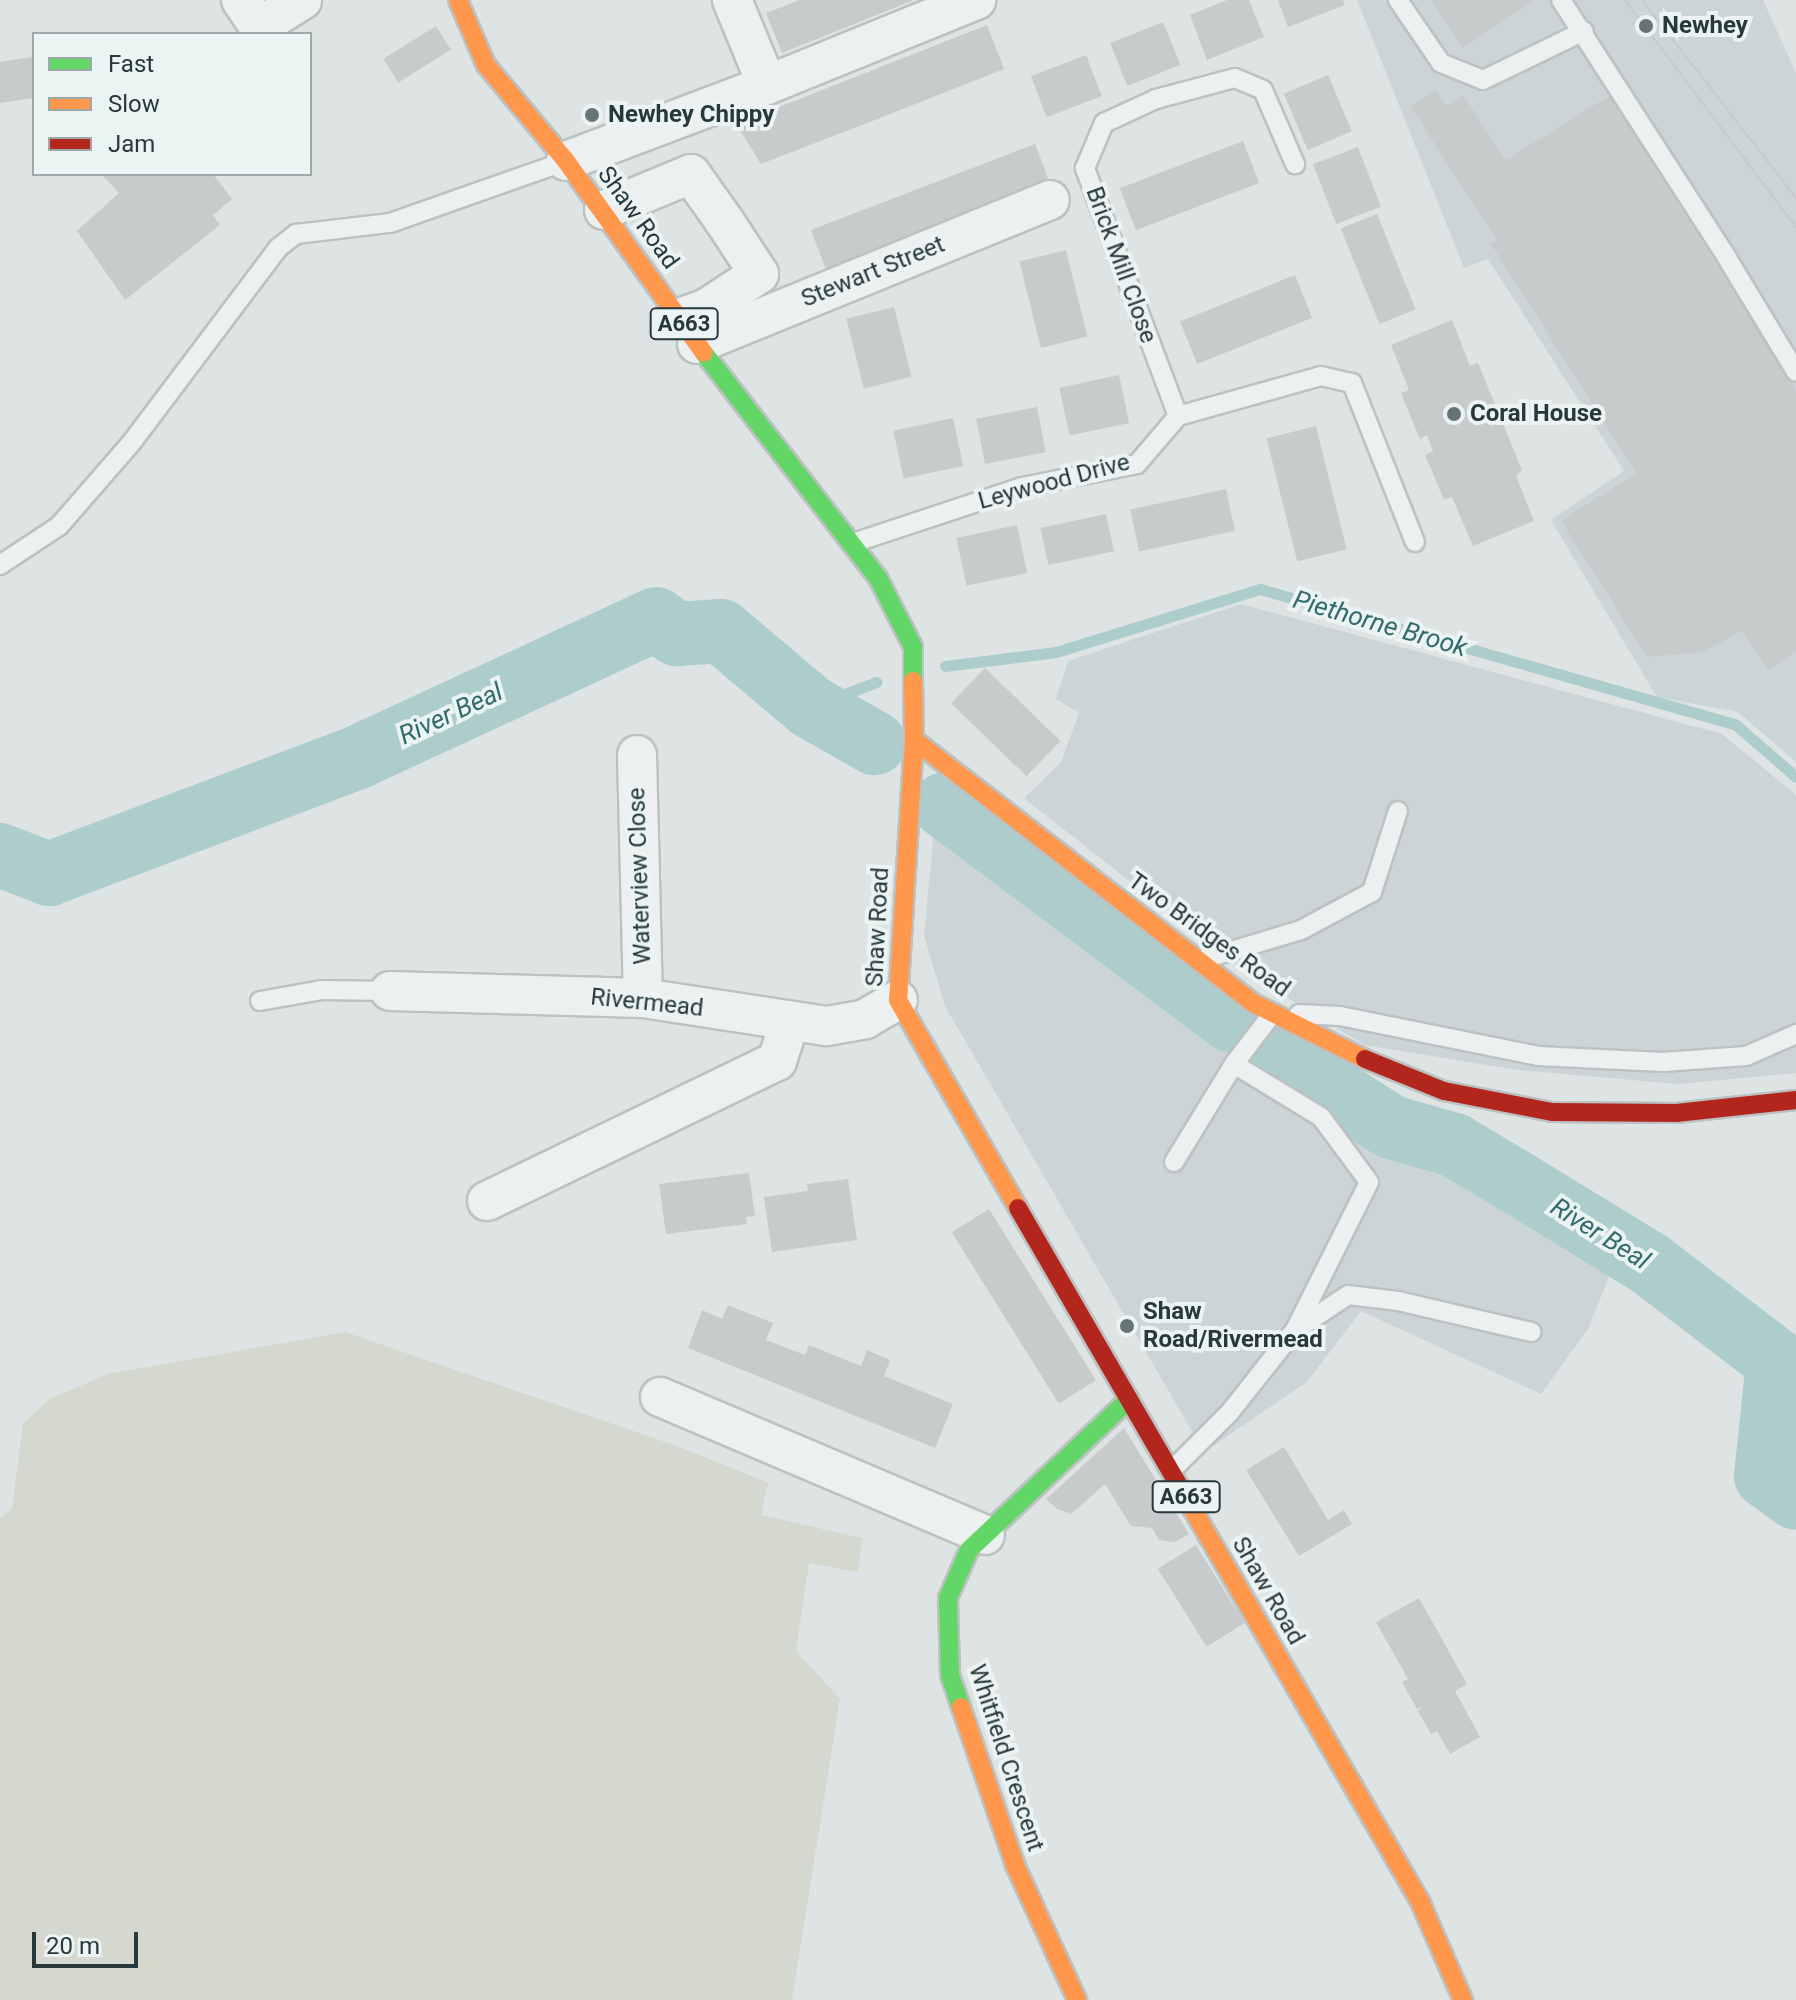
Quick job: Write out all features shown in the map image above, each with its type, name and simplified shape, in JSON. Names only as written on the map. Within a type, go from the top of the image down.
[{"type":"main road","name":"Shaw Road","points":[[458,0],[486,65],[604,210],[688,331],[853,543],[878,578],[913,647],[914,740],[898,1000],[1421,1904],[1463,2000]]},
{"type":"main road","name":"Two Bridges Road","points":[[914,740],[1253,1003],[1339,1048],[1444,1091],[1552,1112],[1676,1113],[1796,1100]]},
{"type":"main road","name":"Whitfield Crescent","points":[[1077,2000],[1015,1865],[950,1675],[948,1598],[969,1550],[1129,1399]]},
{"type":"street","points":[[241,0],[259,27],[302,0]]},
{"type":"street","points":[[732,0],[767,85]]},
{"type":"street","points":[[566,161],[767,85],[976,0]]},
{"type":"street","points":[[604,210],[691,174],[717,210],[759,274],[707,308],[688,331]]},
{"type":"street","name":"Stewart Street","points":[[688,331],[1050,200]]},
{"type":"street","name":"Waterview Close","points":[[637,755],[643,998]]},
{"type":"street","name":"Rivermead","points":[[390,991],[643,998],[827,1026],[865,1019],[898,1000]]},
{"type":"street","points":[[487,1201],[777,1061],[790,1021]]},
{"type":"street","points":[[660,1397],[985,1535]]},
{"type":"lane","points":[[1398,0],[1441,63],[1483,80],[1584,31]]},
{"type":"lane","points":[[1561,0],[1584,31],[1796,372]]},
{"type":"lane","name":"Brick Mill Close","points":[[1178,416],[1085,168],[1104,123],[1156,99],[1235,78],[1263,90],[1295,164]]},
{"type":"lane","points":[[0,565],[59,526],[132,442],[278,248],[296,234],[390,223],[566,161]]},
{"type":"lane","points":[[1178,416],[1321,376],[1352,383],[1415,542]]},
{"type":"lane","name":"Leywood Drive","points":[[853,543],[1022,487],[1137,464],[1178,416]]},
{"type":"lane","points":[[1198,961],[1301,930],[1372,892],[1398,811]]},
{"type":"lane","points":[[260,1001],[321,990],[390,991]]},
{"type":"lane","points":[[1174,1162],[1234,1064],[1271,1013],[1340,1016],[1538,1056],[1663,1062],[1746,1056],[1796,1034]]},
{"type":"lane","points":[[1171,1471],[1230,1412],[1295,1330],[1369,1182],[1321,1117],[1234,1064]]},
{"type":"lane","points":[[1295,1330],[1348,1295],[1398,1301],[1531,1332]]},
{"type":"shaded area","points":[[1357,0],[1763,0],[1796,73],[1796,762],[1738,712],[1657,697],[1551,520],[1624,471],[1488,259],[1464,268]]},
{"type":"shaded area","points":[[1241,604],[1722,734],[1796,795],[1796,1073],[1678,1084],[1518,1070],[1364,1045],[1241,969],[1024,798],[1061,762],[1079,713],[1056,699],[1068,661]]},
{"type":"shaded area","points":[[936,810],[1343,1110],[1532,1198],[1617,1257],[1588,1329],[1541,1394],[1361,1311],[1307,1382],[1204,1452],[945,1006],[924,935]]},
{"type":"shaded area","points":[[345,1332],[677,1446],[768,1483],[761,1515],[862,1538],[858,1572],[809,1563],[796,1651],[840,1699],[792,2000],[0,2000],[0,1518],[12,1509],[23,1424],[49,1399],[108,1374]]},
{"type":"building","points":[[800,0],[914,0],[782,53],[766,13]]},
{"type":"building","points":[[1227,0],[1249,0],[1264,37],[1207,60],[1190,15]]},
{"type":"building","points":[[1278,0],[1343,0],[1345,5],[1288,27]]},
{"type":"building","points":[[1431,0],[1535,0],[1463,48]]},
{"type":"building","points":[[1163,22],[1180,65],[1127,86],[1110,43]]},
{"type":"building","points":[[987,25],[1004,69],[880,118],[761,164],[736,124]]},
{"type":"building","points":[[436,26],[451,50],[398,83],[383,59]]},
{"type":"building","points":[[1086,55],[1102,96],[1047,117],[1031,76]]},
{"type":"building","points":[[32,57],[32,98],[0,103],[0,62]]},
{"type":"building","points":[[1328,75],[1352,131],[1308,150],[1284,94]]},
{"type":"building","points":[[1436,91],[1447,106],[1464,96],[1506,160],[1609,96],[1796,389],[1796,651],[1768,670],[1741,630],[1705,652],[1647,657],[1561,521],[1636,473],[1491,244],[1497,240],[1410,106]]},
{"type":"building","points":[[1243,141],[1259,183],[1136,230],[1120,188]]},
{"type":"building","points":[[1035,144],[1052,188],[828,274],[811,230]]},
{"type":"building","points":[[1358,147],[1381,207],[1336,224],[1313,164]]},
{"type":"building","points":[[103,176],[215,176],[232,199],[213,215],[220,225],[125,300],[77,231],[119,193]]},
{"type":"building","points":[[1377,214],[1416,309],[1379,324],[1341,229]]},
{"type":"building","points":[[1066,250],[1088,336],[1041,348],[1019,262]]},
{"type":"building","points":[[1295,275],[1312,318],[1197,364],[1180,321]]},
{"type":"building","points":[[894,307],[911,377],[864,389],[846,319]]},
{"type":"building","name":"Coral House","points":[[1452,320],[1470,366],[1478,363],[1522,470],[1516,476],[1534,521],[1473,546],[1452,497],[1444,500],[1425,455],[1433,451],[1427,435],[1420,439],[1401,393],[1409,390],[1391,345]]},
{"type":"building","points":[[1119,375],[1129,423],[1070,436],[1059,388]]},
{"type":"building","points":[[1037,407],[1046,452],[985,464],[976,419]]},
{"type":"building","points":[[953,418],[963,466],[904,479],[893,431]]},
{"type":"building","points":[[1316,426],[1347,549],[1297,562],[1267,438]]},
{"type":"building","points":[[1226,489],[1235,531],[1139,551],[1130,509]]},
{"type":"building","points":[[1106,514],[1114,551],[1048,565],[1040,528]]},
{"type":"building","points":[[1017,525],[1027,573],[967,586],[956,538]]},
{"type":"building","points":[[985,668],[1061,741],[1026,776],[951,703]]},
{"type":"building","points":[[749,1173],[755,1216],[746,1217],[747,1224],[666,1234],[659,1184]]},
{"type":"building","points":[[848,1179],[857,1240],[772,1252],[764,1197],[808,1191],[807,1184]]},
{"type":"building","points":[[989,1209],[1096,1380],[1059,1404],[952,1232]]},
{"type":"building","points":[[728,1305],[773,1323],[766,1340],[805,1355],[809,1345],[861,1366],[867,1350],[890,1360],[884,1376],[953,1404],[935,1448],[688,1348],[702,1310],[722,1319]]},
{"type":"building","points":[[1124,1428],[1189,1534],[1175,1542],[1159,1540],[1152,1528],[1131,1526],[1105,1484],[1071,1514],[1057,1509],[1046,1499]]},
{"type":"building","points":[[1284,1447],[1328,1520],[1344,1510],[1352,1524],[1299,1556],[1246,1470]]},
{"type":"building","points":[[1196,1545],[1245,1623],[1207,1647],[1158,1569]]},
{"type":"building","points":[[1419,1598],[1467,1684],[1455,1691],[1480,1737],[1450,1754],[1437,1731],[1431,1734],[1418,1711],[1423,1706],[1417,1709],[1402,1682],[1408,1679],[1376,1622]]},
{"type":"waterway","name":"Piethorne Brook","points":[[945,666],[1056,652],[1260,589],[1736,725],[1796,777]]},
{"type":"waterway","name":"River Beal","points":[[0,855],[49,874],[358,757],[656,619],[677,634],[721,631],[811,707],[874,743]]},
{"type":"waterway","name":"Piethorne Brook","points":[[811,707],[876,682]]},
{"type":"waterway","name":"River Beal","points":[[943,805],[1230,1020]]},
{"type":"waterway","name":"River Beal","points":[[1277,1054],[1391,1127],[1454,1145],[1650,1264],[1778,1362],[1766,1476],[1796,1498]]},
{"type":"tram line","points":[[1625,0],[1796,227]]},
{"type":"tram line","points":[[1642,0],[1796,198]]},
{"type":"traffic: fast","points":[[704,353],[878,578],[913,647],[913,681]]},
{"type":"traffic: fast","points":[[961,1707],[950,1675],[948,1598],[969,1550],[1129,1399]]},
{"type":"traffic: slow","points":[[458,0],[486,65],[566,161],[704,353]]},
{"type":"traffic: slow","points":[[913,681],[914,740],[898,1000],[1018,1208]]},
{"type":"traffic: slow","points":[[914,740],[1253,1003],[1365,1059]]},
{"type":"traffic: slow","points":[[1178,1484],[1421,1904],[1463,2000]]},
{"type":"traffic: slow","points":[[961,1707],[1015,1865],[1077,2000]]},
{"type":"traffic: jam","points":[[1365,1059],[1444,1091],[1552,1112],[1676,1113],[1796,1100]]},
{"type":"traffic: jam","points":[[1018,1208],[1178,1484]]},
{"type":"place","name":"Newhey","points":[[1646,26]]},
{"type":"place","name":"Newhey Chippy","points":[[592,115]]},
{"type":"place","name":"Coral House","points":[[1454,414]]},
{"type":"place","name":"Shaw Road/Rivermead","points":[[1127,1326]]}]
